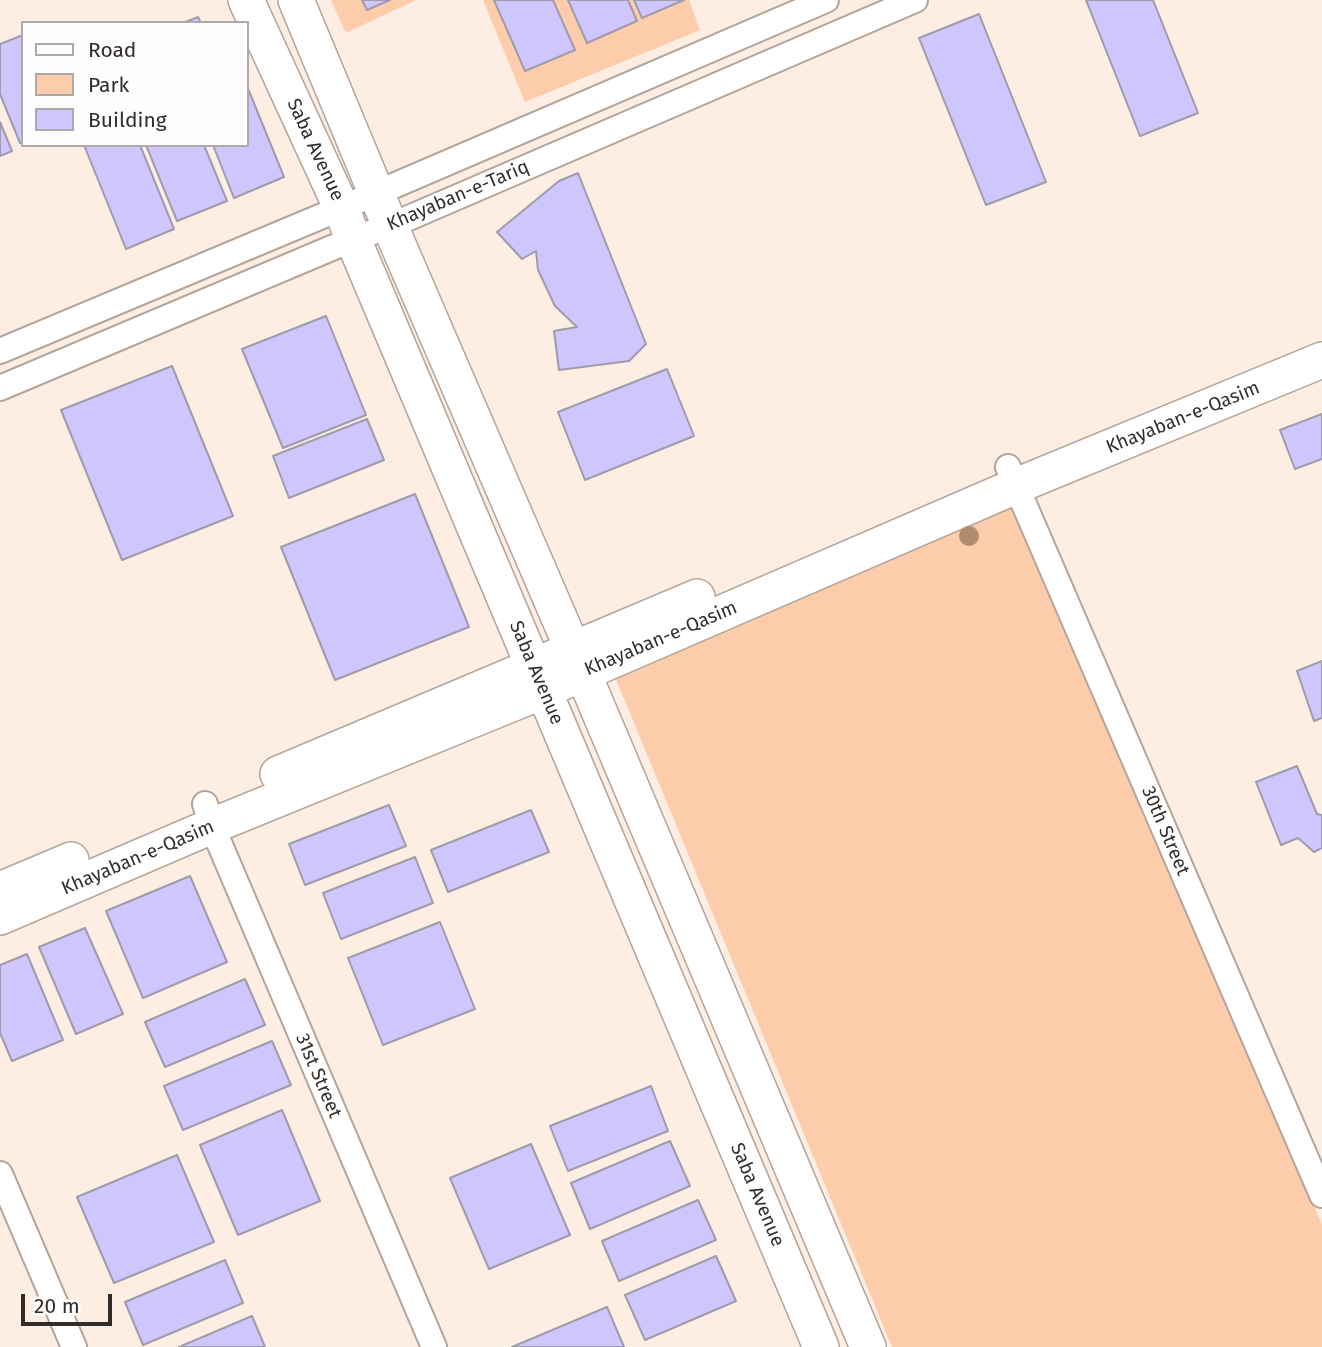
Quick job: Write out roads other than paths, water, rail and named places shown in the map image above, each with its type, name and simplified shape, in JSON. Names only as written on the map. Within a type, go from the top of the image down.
[{"type":"main road","name":"Saba Avenue","points":[[246,0],[341,207],[821,1347]]},
{"type":"main road","name":"Saba Avenue","points":[[296,0],[868,1347]]},
{"type":"main road","name":"Khayaban-e-Qasim","points":[[0,890],[208,815],[538,678],[1012,477],[1322,335]]},
{"type":"main road","name":"Khayaban-e-Qasim","points":[[1012,477],[1322,360]]},
{"type":"main road","name":"Khayaban-e-Qasim","points":[[0,917],[208,815]]},
{"type":"street","name":"Khayaban-e-Tariq","points":[[0,351],[826,0]]},
{"type":"street","name":"Khayaban-e-Tariq","points":[[0,388],[353,239],[390,226],[915,0]]},
{"type":"street","name":"30th Street","points":[[1012,477],[1322,1195]]},
{"type":"street","name":"31st Street","points":[[208,815],[434,1347]]},
{"type":"street","points":[[0,1174],[74,1347]]}]
